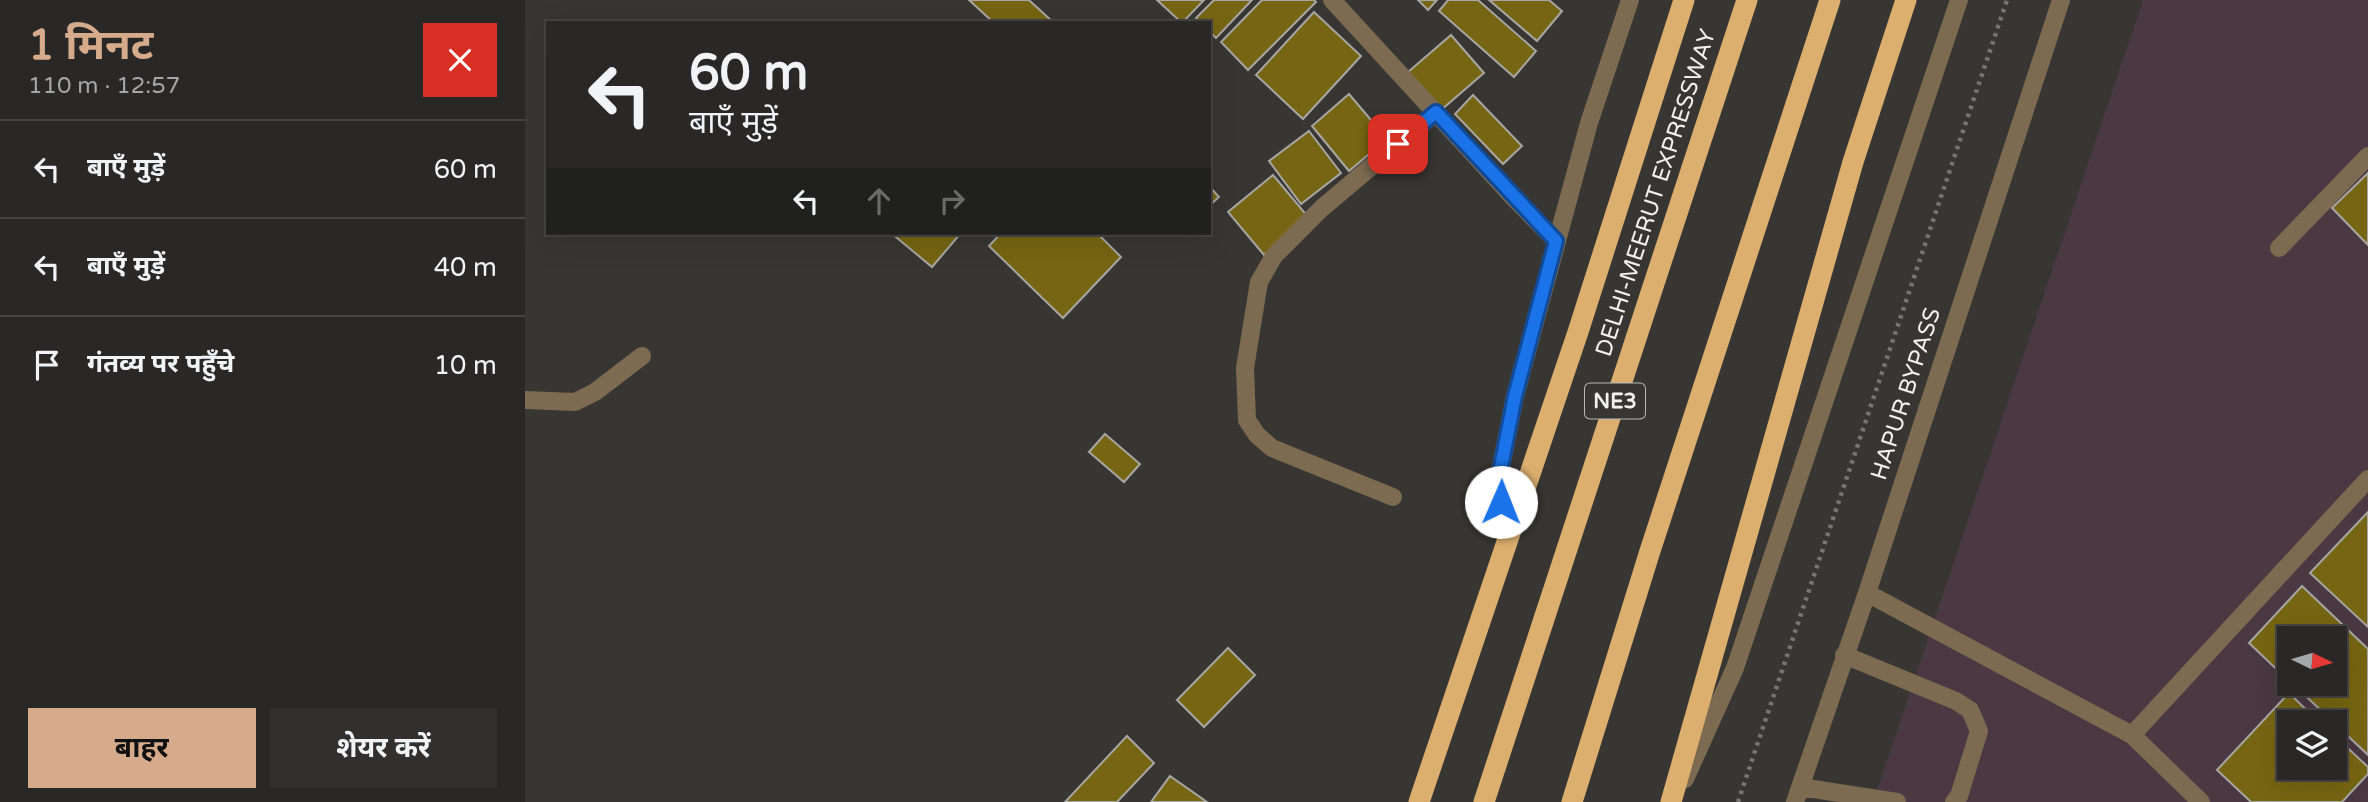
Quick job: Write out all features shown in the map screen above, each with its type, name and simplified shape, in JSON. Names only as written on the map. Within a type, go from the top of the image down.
[{"type":"highway","points":[[1419,802],[1582,318],[1684,0]]},
{"type":"highway","name":"DELHI-MEERUT EXPRESSWAY","points":[[1484,802],[1747,0]]},
{"type":"highway","points":[[1572,802],[1650,551],[1830,0]]},
{"type":"highway","points":[[1673,802],[1853,162],[1906,0]]},
{"type":"street","points":[[1332,0],[1556,241]]},
{"type":"street","points":[[1506,543],[1498,482],[1515,396],[1589,123],[1630,0]]},
{"type":"street","points":[[1673,802],[1735,668],[1959,0]]},
{"type":"street","name":"HAPUR BYPASS","points":[[1797,795],[1867,593],[2061,0]]},
{"type":"street","points":[[1393,497],[1272,448],[1257,435],[1247,420],[1245,368],[1259,282],[1274,256],[1322,208],[1436,112]]},
{"type":"street","points":[[2279,248],[2368,156]]},
{"type":"street","points":[[525,400],[575,402],[596,392],[642,356]]},
{"type":"street","points":[[2132,735],[2368,479]]},
{"type":"street","points":[[1867,593],[2132,735],[2201,802]]},
{"type":"street","points":[[1844,654],[1956,701],[1970,710],[1979,731],[1959,796],[1954,802]]},
{"type":"street","points":[[1797,795],[1897,802]]},
{"type":"path","points":[[1738,802],[2007,0]]},
{"type":"shaded area","points":[[2143,0],[2368,0],[2368,802],[1873,802]]},
{"type":"building","points":[[969,0],[1029,0],[1052,21],[992,21]]},
{"type":"building","points":[[1157,0],[1204,0],[1184,21],[1180,21]]},
{"type":"building","points":[[1214,0],[1252,0],[1216,38],[1211,33],[1211,21],[1199,21],[1196,18]]},
{"type":"building","points":[[1262,0],[1316,2],[1248,70],[1221,42]]},
{"type":"building","points":[[1418,0],[1437,0],[1428,10]]},
{"type":"building","points":[[1448,0],[1478,0],[1536,51],[1514,77],[1439,11]]},
{"type":"building","points":[[1489,0],[1549,0],[1562,11],[1537,41]]},
{"type":"building","points":[[1314,12],[1361,56],[1303,119],[1256,75]]},
{"type":"building","points":[[1451,35],[1484,73],[1441,110],[1408,72]]},
{"type":"building","points":[[1349,94],[1387,139],[1349,171],[1312,126]]},
{"type":"building","points":[[1473,95],[1522,146],[1503,164],[1455,114]]},
{"type":"building","points":[[1309,131],[1341,173],[1301,204],[1269,161]]},
{"type":"building","points":[[2368,173],[2368,245],[2332,208]]},
{"type":"building","points":[[1273,175],[1309,218],[1264,255],[1228,212]]},
{"type":"building","points":[[1211,188],[1219,197],[1211,204]]},
{"type":"building","points":[[893,235],[959,235],[932,267]]},
{"type":"building","points":[[999,235],[1099,235],[1121,257],[1063,318],[989,246]]},
{"type":"building","points":[[1105,434],[1140,464],[1124,482],[1089,452]]},
{"type":"building","points":[[2368,512],[2368,627],[2310,573]]},
{"type":"building","points":[[2302,586],[2344,626],[2277,626],[2277,670],[2249,643]]},
{"type":"building","points":[[2347,629],[2368,649],[2368,755],[2347,735],[2347,710],[2320,710],[2306,696],[2347,696]]},
{"type":"building","points":[[1228,648],[1255,675],[1204,727],[1177,700]]},
{"type":"building","points":[[2286,696],[2292,696],[2307,710],[2277,710],[2277,780],[2347,780],[2347,747],[2368,767],[2368,774],[2342,802],[2251,802],[2217,770]]},
{"type":"building","points":[[1127,736],[1154,763],[1117,802],[1065,802]]},
{"type":"building","points":[[1170,776],[1207,802],[1151,802]]},
{"type":"route","points":[[1398,144],[1436,112],[1556,241],[1515,396],[1498,482],[1501,502]]}]
